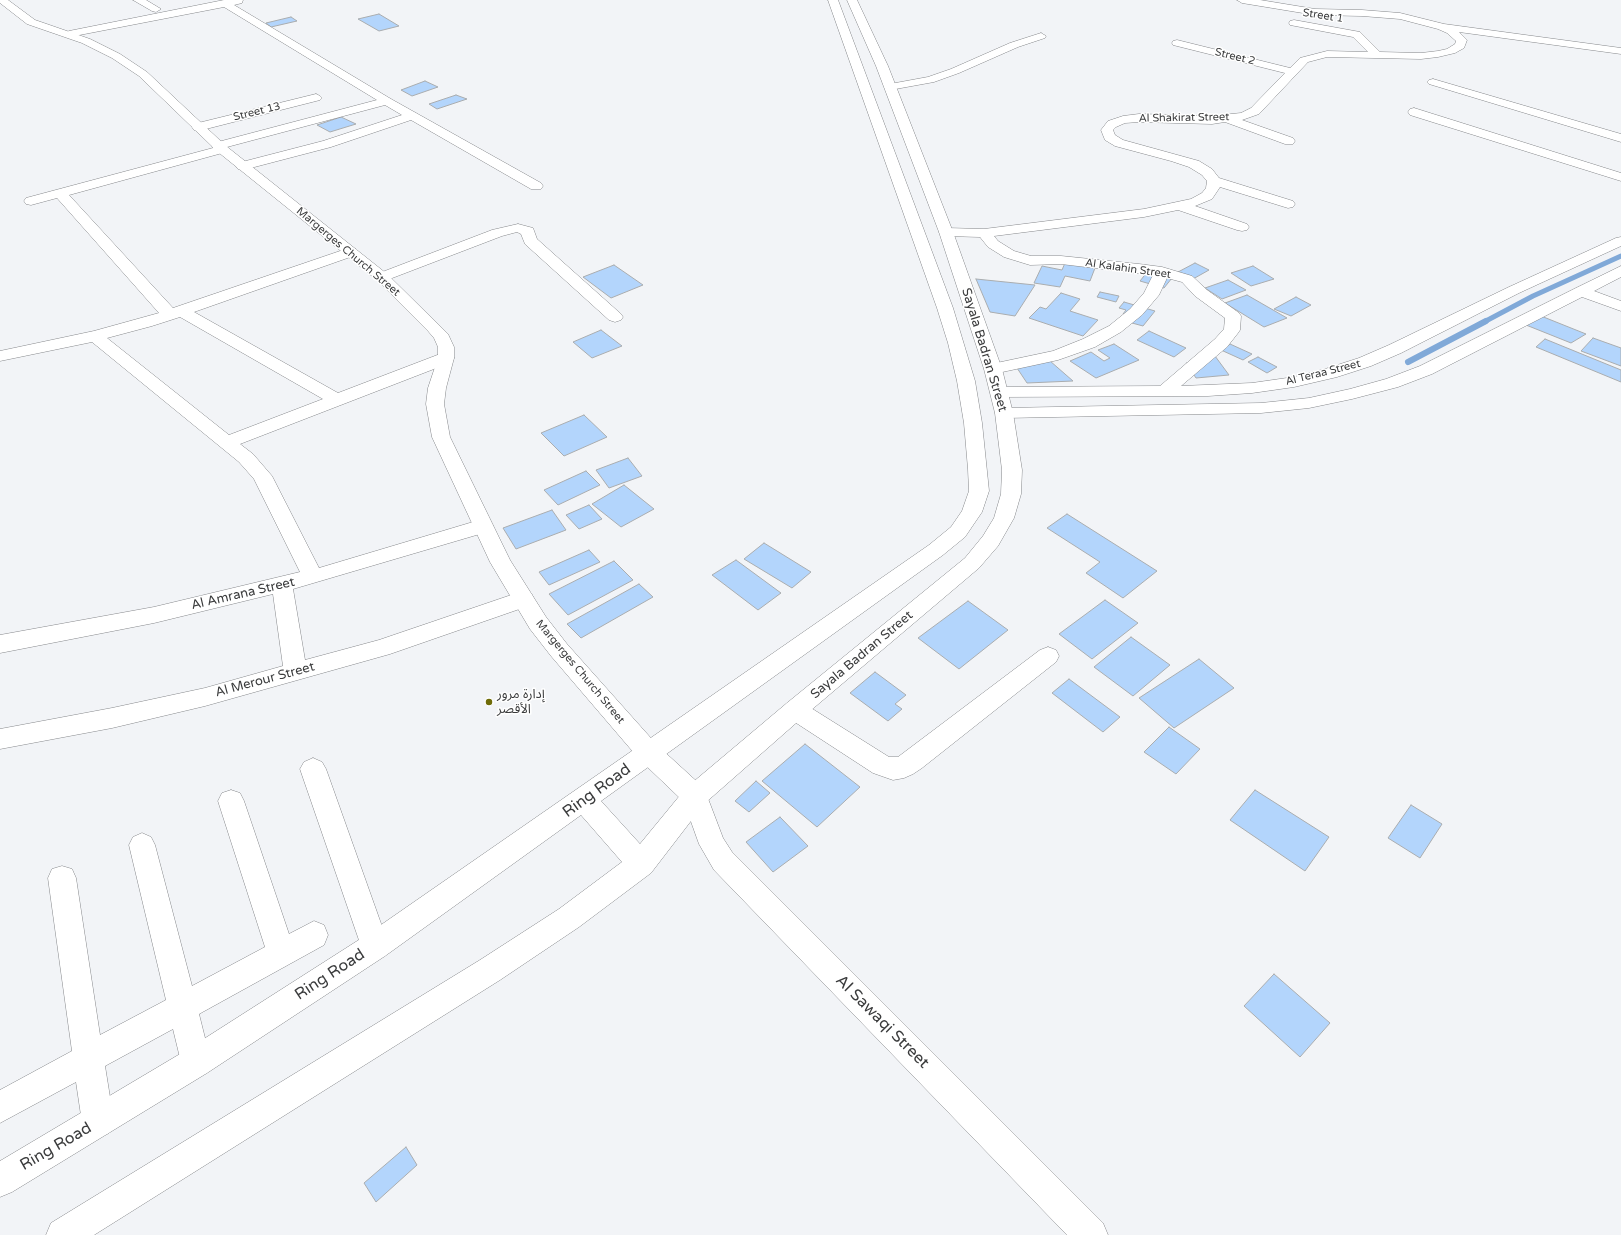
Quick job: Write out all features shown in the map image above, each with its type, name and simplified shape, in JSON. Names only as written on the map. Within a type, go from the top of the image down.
[{"type":"street","name":"Margerges Church Street","points":[[2,0],[31,22],[69,34],[106,51],[143,74],[220,148],[382,278],[442,337],[446,347],[446,358],[437,388],[435,404],[441,437],[500,562],[538,623],[560,650],[649,753],[695,796]]},
{"type":"street","points":[[138,0],[156,9]]},
{"type":"street","points":[[53,29],[204,0]]},
{"type":"street","points":[[69,34],[242,0]]},
{"type":"street","name":"Sayala Badran Street","points":[[695,796],[972,563],[991,541],[1004,518],[1011,494],[1012,470],[1004,413],[999,392],[993,369],[946,232],[890,88],[870,68],[833,0]]},
{"type":"street","name":"Sayala Badran Street","points":[[649,753],[936,550],[958,532],[972,512],[977,498],[979,490],[978,469],[973,423],[966,381],[956,343],[870,68],[852,0]]},
{"type":"street","points":[[1243,0],[1242,6],[1261,14]]},
{"type":"street","name":"Al Shakirat Street","points":[[1214,181],[1207,172],[1194,164],[1119,144],[1109,137],[1107,130],[1112,124],[1123,120],[1139,118],[1228,119],[1244,116],[1255,111],[1304,60],[1314,56],[1327,54],[1421,56],[1438,54],[1451,50],[1460,46],[1462,40],[1454,33],[1442,27],[1400,16],[1362,13],[1315,12],[1243,0]]},
{"type":"street","points":[[224,3],[387,101],[536,186]]},
{"type":"street","name":"Street 1","points":[[1282,20],[1356,34],[1377,55]]},
{"type":"street","points":[[1442,27],[1621,51]]},
{"type":"street","points":[[890,88],[943,76],[1042,36]]},
{"type":"street","name":"Street 2","points":[[1177,43],[1293,72]]},
{"type":"street","points":[[1433,82],[1621,138]]},
{"type":"street","name":"Street 13","points":[[198,127],[316,98]]},
{"type":"street","points":[[31,201],[387,101]]},
{"type":"street","points":[[1414,112],[1621,177]]},
{"type":"street","points":[[243,166],[327,144],[413,115]]},
{"type":"street","points":[[1228,119],[1289,141]]},
{"type":"street","points":[[1194,164],[1216,166]]},
{"type":"street","points":[[946,232],[984,233],[1144,213],[1180,206],[1207,196],[1213,189],[1214,181],[1288,204]]},
{"type":"street","points":[[60,193],[176,313],[336,400]]},
{"type":"street","points":[[1180,206],[1242,227]]},
{"type":"street","points":[[382,278],[497,233],[518,228],[528,231],[530,241],[615,317]]},
{"type":"street","name":"Al Kalahin Street","points":[[984,233],[993,244],[1009,254],[1030,261],[1061,260],[1162,272],[1187,279],[1202,293],[1233,316],[1232,330],[1221,342],[1163,392]]},
{"type":"street","name":"Al Teraa Street","points":[[999,392],[1208,391],[1252,388],[1332,373],[1365,362],[1514,290],[1609,256],[1621,241]]},
{"type":"street","points":[[0,356],[139,325],[350,252]]},
{"type":"street","name":"Al Teraa Street","points":[[1004,413],[1261,408],[1309,403],[1352,394],[1392,383],[1426,370],[1621,270]]},
{"type":"street","points":[[993,369],[1058,355],[1089,343],[1115,328],[1136,312],[1151,295],[1162,272]]},
{"type":"street","points":[[1581,291],[1621,306]]},
{"type":"street","points":[[94,336],[246,458],[262,476],[313,577]]},
{"type":"street","points":[[227,442],[446,358]]},
{"type":"street","name":"Al Amrana Street","points":[[0,644],[154,615],[282,585],[482,526]]},
{"type":"street","points":[[282,585],[295,672]]},
{"type":"street","name":"Al Merour Street","points":[[0,739],[120,716],[205,697],[382,648],[523,599]]},
{"type":"street","points":[[796,710],[882,766],[893,769],[904,767],[913,762],[1048,656]]},
{"type":"street","name":"Ring Road","points":[[0,1180],[196,1062],[375,946],[649,753]]},
{"type":"street","points":[[313,769],[375,946]]},
{"type":"street","points":[[63,1235],[490,970],[569,918],[641,864],[695,796]]},
{"type":"street","name":"Al Sawaqi Street","points":[[695,796],[712,844],[723,861],[1091,1235]]},
{"type":"street","points":[[231,800],[281,952]]},
{"type":"street","points":[[584,800],[641,864]]},
{"type":"street","points":[[142,845],[196,1062]]},
{"type":"street","points":[[62,878],[98,1122]]},
{"type":"street","points":[[0,1107],[314,935]]},
{"type":"building","points":[[379,14],[399,26],[379,31],[358,19]]},
{"type":"building","points":[[291,17],[297,21],[271,27],[266,23]]},
{"type":"building","points":[[425,81],[438,87],[412,96],[401,90]]},
{"type":"building","points":[[456,95],[467,99],[437,109],[429,104]]},
{"type":"building","points":[[341,117],[356,124],[330,132],[317,125]]},
{"type":"building","points":[[1065,263],[1095,268],[1090,281],[1065,276],[1060,287],[1034,283],[1042,266],[1062,270]]},
{"type":"building","points":[[1195,263],[1209,270],[1193,279],[1178,272]]},
{"type":"building","points":[[614,265],[643,285],[611,298],[583,277]]},
{"type":"building","points":[[1253,266],[1274,279],[1251,286],[1231,273]]},
{"type":"building","points":[[1148,271],[1172,278],[1164,288],[1140,281]]},
{"type":"building","points":[[976,279],[1035,285],[1015,316],[990,312]]},
{"type":"building","points":[[1228,280],[1246,290],[1222,299],[1205,288]]},
{"type":"building","points":[[1100,292],[1119,296],[1116,302],[1097,297]]},
{"type":"building","points":[[1061,293],[1080,299],[1070,311],[1098,320],[1083,336],[1029,318],[1040,307],[1046,309]]},
{"type":"building","points":[[1247,295],[1287,318],[1264,327],[1225,303]]},
{"type":"building","points":[[1296,297],[1311,305],[1291,316],[1274,309]]},
{"type":"building","points":[[1124,302],[1155,311],[1143,326],[1132,323],[1135,318],[1123,314],[1126,310],[1119,308]]},
{"type":"building","points":[[1541,316],[1586,334],[1571,343],[1526,325]]},
{"type":"building","points":[[601,330],[622,346],[592,358],[573,342]]},
{"type":"building","points":[[1149,331],[1186,348],[1174,357],[1137,340]]},
{"type":"building","points":[[1593,338],[1621,348],[1621,366],[1581,351]]},
{"type":"building","points":[[1545,339],[1621,370],[1621,382],[1536,347]]},
{"type":"building","points":[[1114,344],[1139,360],[1096,378],[1070,361],[1091,352],[1104,361],[1110,358],[1098,350]]},
{"type":"building","points":[[1230,344],[1252,354],[1243,360],[1221,350]]},
{"type":"building","points":[[1042,354],[1073,381],[1027,383],[1013,362]]},
{"type":"building","points":[[1215,356],[1229,375],[1196,378],[1186,363],[1209,361]]},
{"type":"building","points":[[1258,357],[1277,367],[1267,373],[1248,362]]},
{"type":"building","points":[[584,415],[607,437],[564,456],[541,433]]},
{"type":"building","points":[[628,458],[642,476],[609,488],[596,470]]},
{"type":"building","points":[[586,471],[600,485],[558,505],[544,490]]},
{"type":"building","points":[[624,485],[654,509],[621,527],[592,504]]},
{"type":"building","points":[[589,505],[602,519],[579,529],[566,515]]},
{"type":"building","points":[[552,510],[566,530],[516,549],[503,528]]},
{"type":"building","points":[[1067,514],[1157,571],[1123,598],[1086,573],[1100,562],[1047,528]]},
{"type":"building","points":[[764,543],[811,572],[792,588],[744,559]]},
{"type":"building","points":[[589,550],[600,562],[549,585],[539,572]]},
{"type":"building","points":[[736,560],[781,593],[758,610],[712,575]]},
{"type":"building","points":[[614,561],[633,580],[568,615],[549,594]]},
{"type":"building","points":[[639,584],[653,597],[581,638],[567,624]]},
{"type":"building","points":[[1105,600],[1138,623],[1092,659],[1059,634]]},
{"type":"building","points":[[968,601],[1008,630],[959,669],[918,638]]},
{"type":"building","points":[[1131,637],[1170,665],[1133,696],[1094,667]]},
{"type":"building","points":[[1199,659],[1234,688],[1174,728],[1139,698]]},
{"type":"building","points":[[875,672],[906,695],[895,704],[902,709],[888,721],[850,693]]},
{"type":"building","points":[[1069,679],[1120,717],[1103,732],[1052,693]]},
{"type":"building","points":[[1169,727],[1200,749],[1176,774],[1144,752]]},
{"type":"building","points":[[805,744],[860,787],[817,827],[762,781]]},
{"type":"building","points":[[756,781],[770,793],[749,812],[735,801]]},
{"type":"building","points":[[1255,790],[1329,837],[1305,871],[1230,820]]},
{"type":"building","points":[[1411,805],[1442,824],[1420,858],[1388,838]]},
{"type":"building","points":[[780,817],[808,846],[773,872],[746,842]]},
{"type":"building","points":[[1274,974],[1330,1023],[1300,1057],[1244,1006]]},
{"type":"building","points":[[406,1147],[417,1165],[376,1202],[364,1183]]},
{"type":"waterway","points":[[1484,322],[1533,296],[1621,256]]},
{"type":"waterway","points":[[1408,362],[1486,321]]},
{"type":"place","name":"إدارة مرور الأقصر","points":[[489,702]]}]
